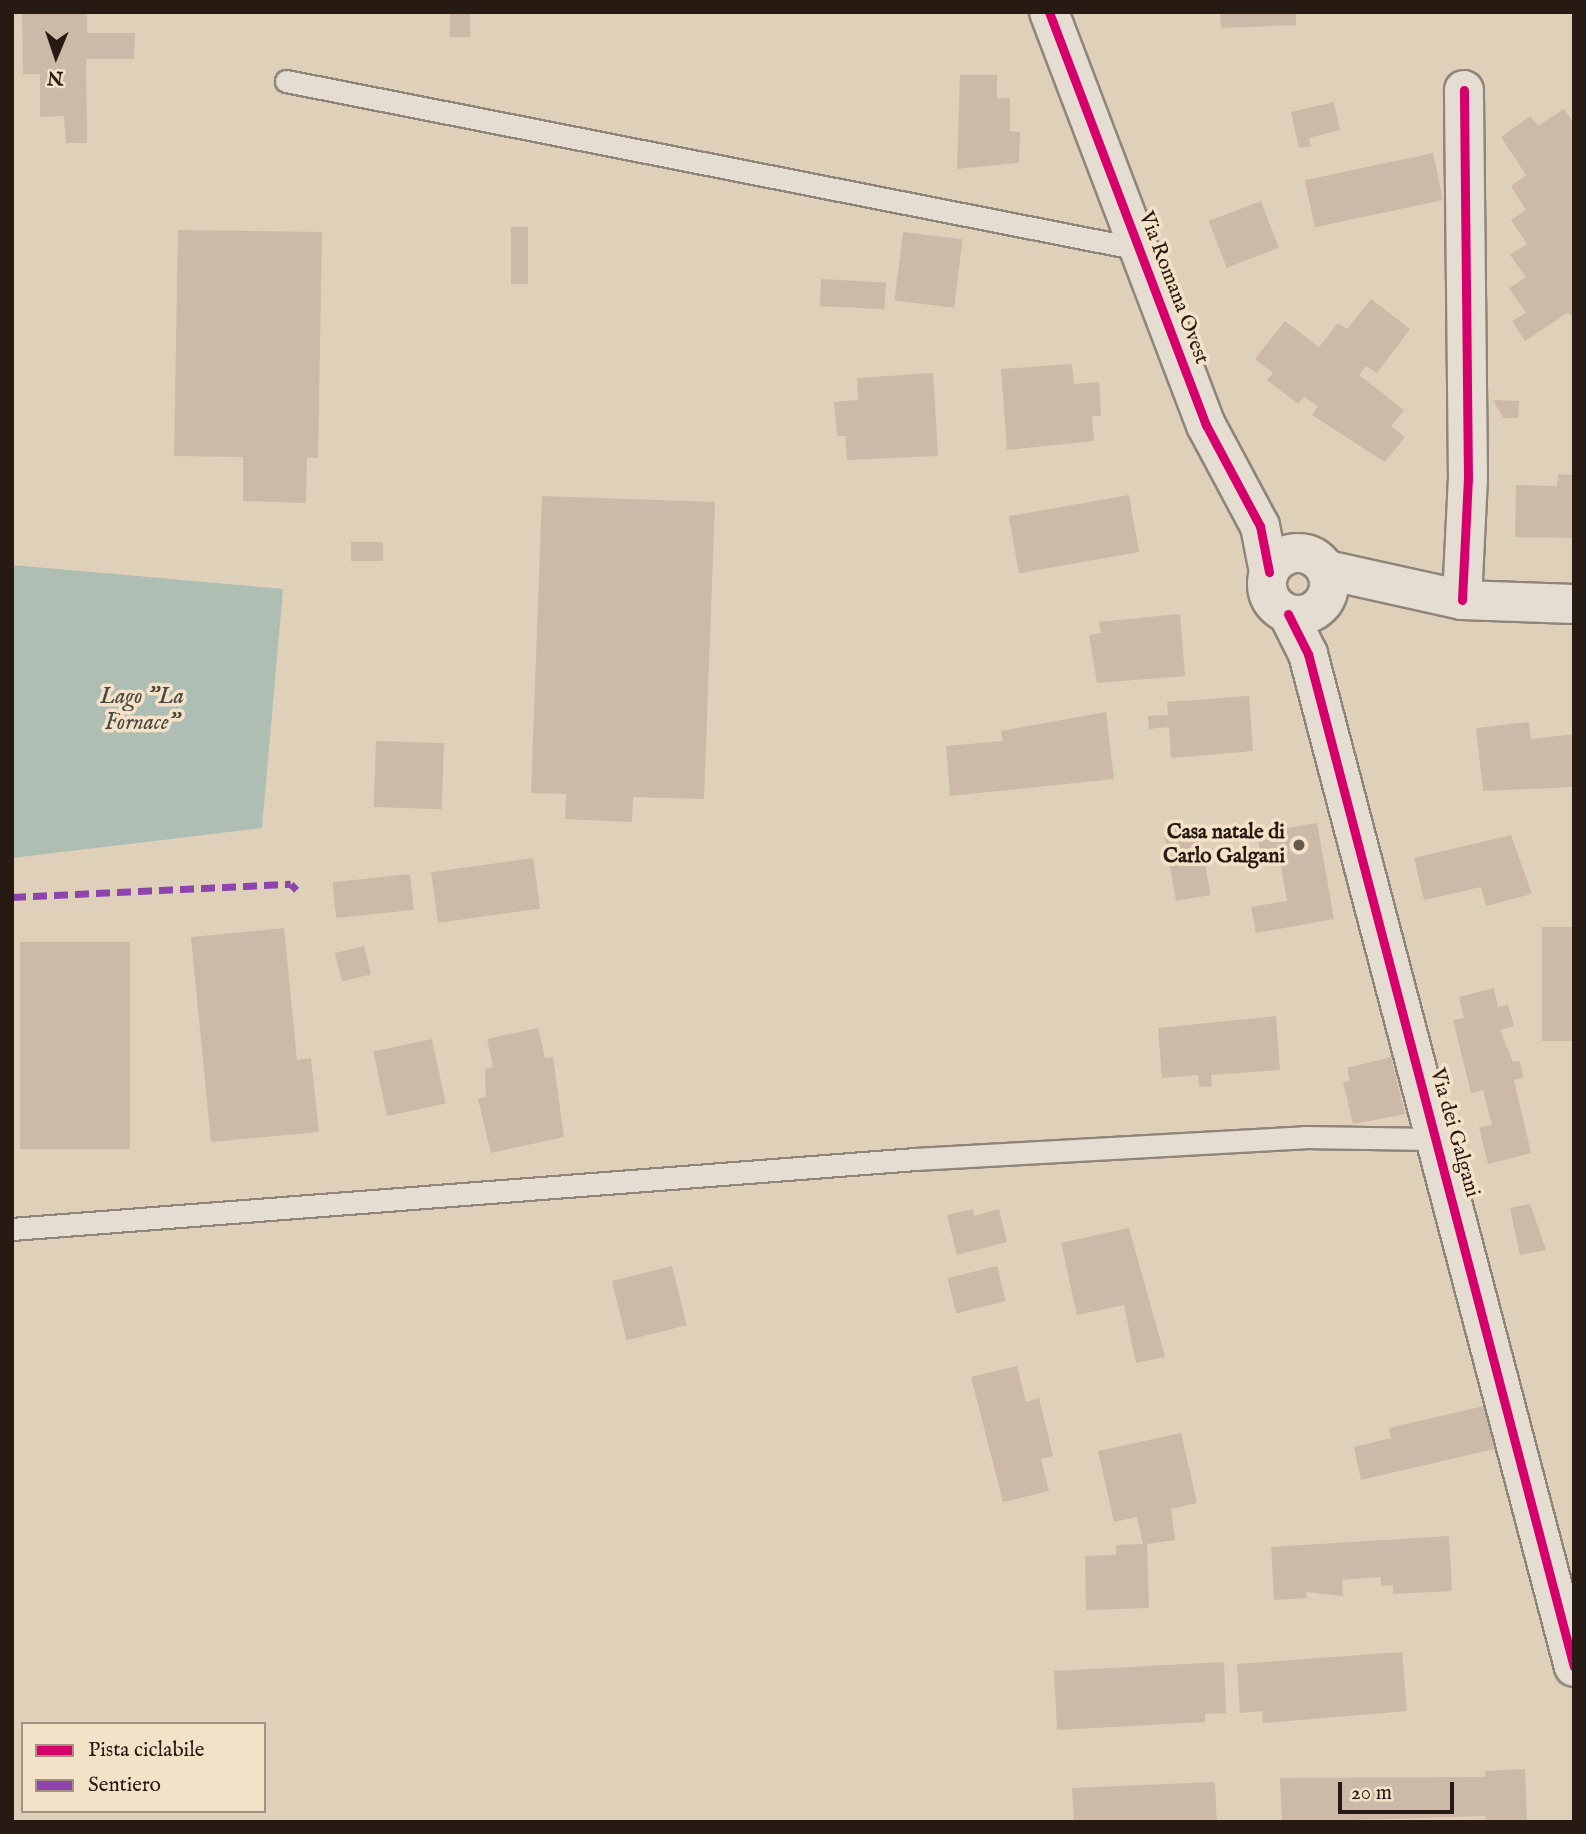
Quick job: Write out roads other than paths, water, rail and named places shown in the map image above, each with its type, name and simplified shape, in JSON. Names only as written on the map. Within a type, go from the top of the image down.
[{"type":"street","name":"Via Romana Ovest","points":[[1049,12],[1206,425],[1280,563],[1312,555],[1312,599],[1370,583],[1462,600],[1574,604]]},
{"type":"street","points":[[1462,600],[1468,479],[1465,90]]},
{"type":"street","points":[[1280,563],[1268,592],[1312,599]]},
{"type":"street","name":"Via dei Galgani","points":[[1312,599],[1308,654],[1574,1667]]},
{"type":"lane","points":[[286,81],[1139,249]]},
{"type":"lane","points":[[12,1229],[942,1158],[1304,1137],[1437,1139]]},
{"type":"water","name":"Lago \"La Fornace\"","points":[[12,565],[283,589],[262,828],[12,858]]},
{"type":"place","name":"Casa natale di Carlo Galgani","points":[[1299,845]]}]
